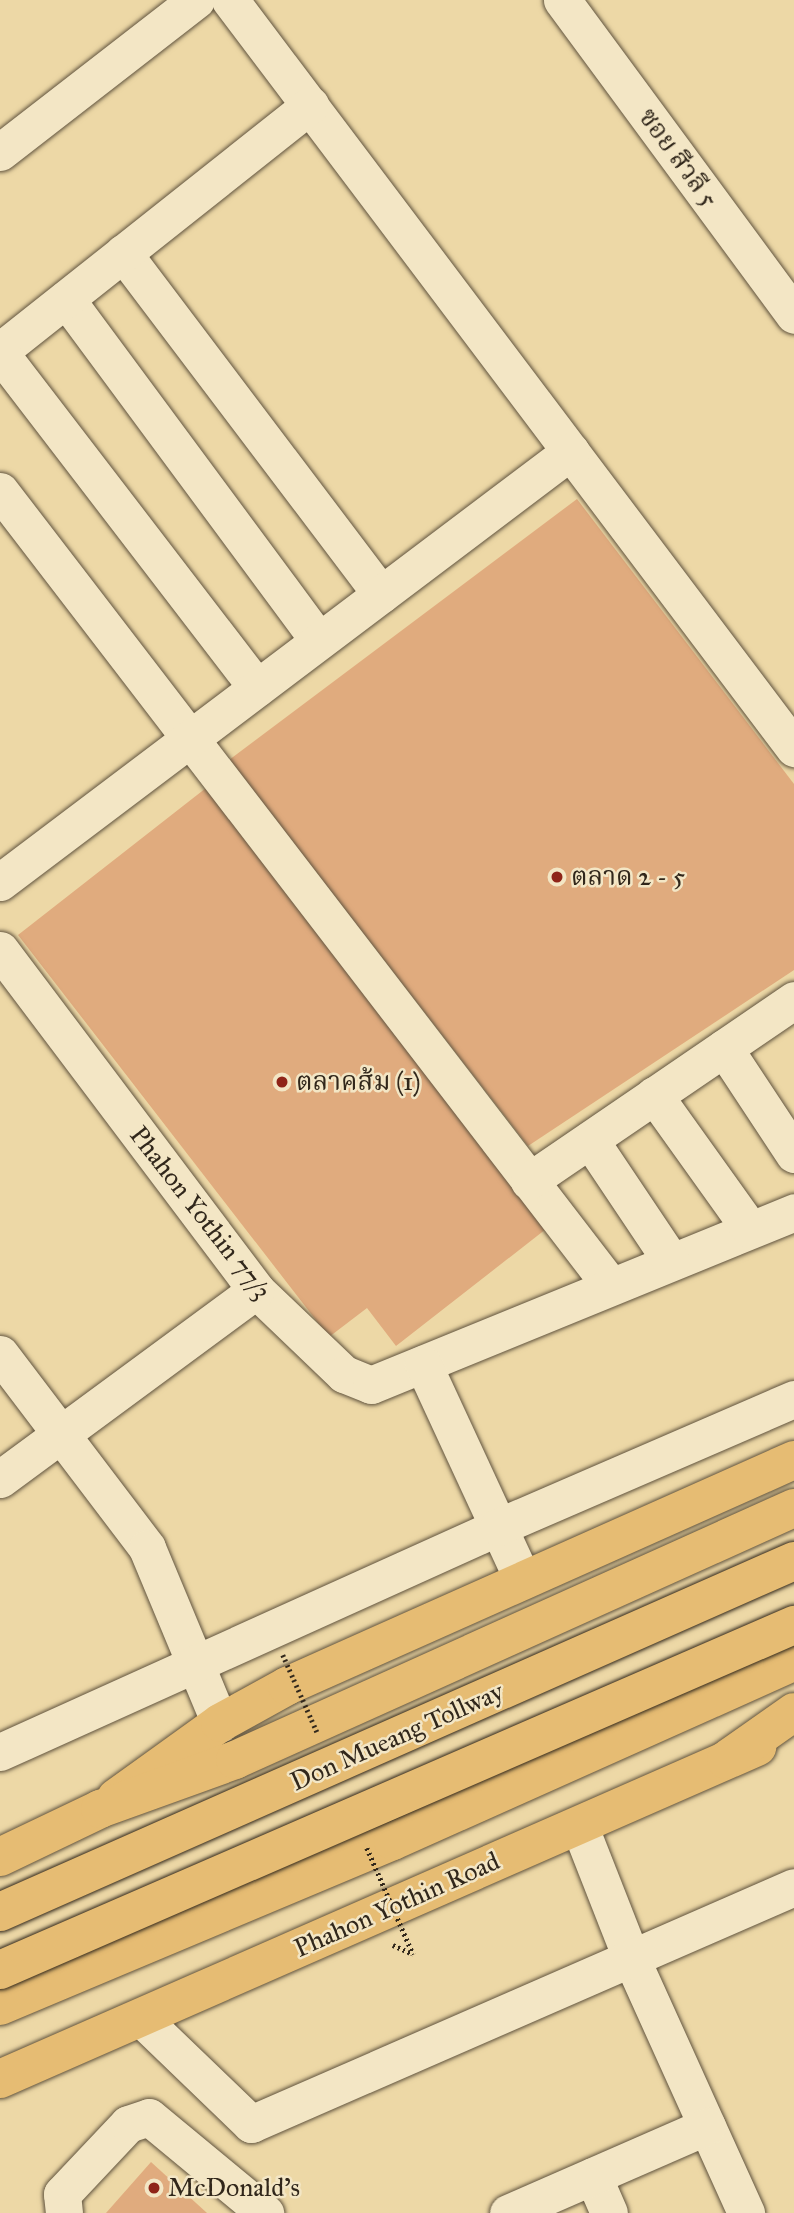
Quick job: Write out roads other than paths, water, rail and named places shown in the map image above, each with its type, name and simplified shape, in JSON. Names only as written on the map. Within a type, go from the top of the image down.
[{"type":"main road","points":[[100,1809],[220,1723],[287,1686],[794,1460]]},
{"type":"main road","points":[[0,1857],[100,1809],[235,1759],[794,1508]]},
{"type":"main road","name":"Don Mueang Tollway","points":[[0,1912],[794,1561]]},
{"type":"main road","name":"Don Mueang Tollway","points":[[0,1969],[794,1625]]},
{"type":"main road","points":[[0,2006],[393,1841],[794,1662]]},
{"type":"main road","points":[[726,1760],[794,1712]]},
{"type":"main road","name":"Phahon Yothin Road","points":[[0,2079],[794,1731]]},
{"type":"street","points":[[5,138],[196,0]]},
{"type":"street","points":[[230,0],[794,748]]},
{"type":"street","name":"ซอย สีวลี 5","points":[[562,0],[794,315]]},
{"type":"street","points":[[257,688],[0,352],[310,105]]},
{"type":"street","points":[[123,253],[381,594]]},
{"type":"street","points":[[66,299],[319,641]]},
{"type":"street","points":[[0,882],[570,451]]},
{"type":"street","points":[[0,491],[610,1285]]},
{"type":"street","name":"Phahon Yothin 77/3","points":[[0,950],[256,1290],[344,1374],[371,1385],[794,1212]]},
{"type":"street","points":[[529,1181],[724,1048],[789,1015]]},
{"type":"street","points":[[724,1048],[794,1154]]},
{"type":"street","points":[[654,1095],[750,1229]]},
{"type":"street","points":[[590,1140],[671,1261]]},
{"type":"street","points":[[0,1479],[256,1290]]},
{"type":"street","points":[[0,1354],[147,1548],[220,1723]]},
{"type":"street","points":[[424,1364],[523,1580]]},
{"type":"street","points":[[0,1752],[498,1527],[794,1399]]},
{"type":"street","points":[[579,1825],[631,1958],[746,2213]]},
{"type":"street","points":[[141,2018],[251,2124],[794,1887]]},
{"type":"street","points":[[64,2213],[62,2194],[128,2124],[149,2117],[265,2213]]},
{"type":"street","points":[[508,2213],[707,2126]]},
{"type":"street","points":[[593,2176],[609,2213]]},
{"type":"place","name":"ตลาด 2 - 5","points":[[557,877]]},
{"type":"place","name":"ตลาคส้ม (1)","points":[[282,1082]]},
{"type":"place","name":"McDonald's","points":[[154,2188]]}]
